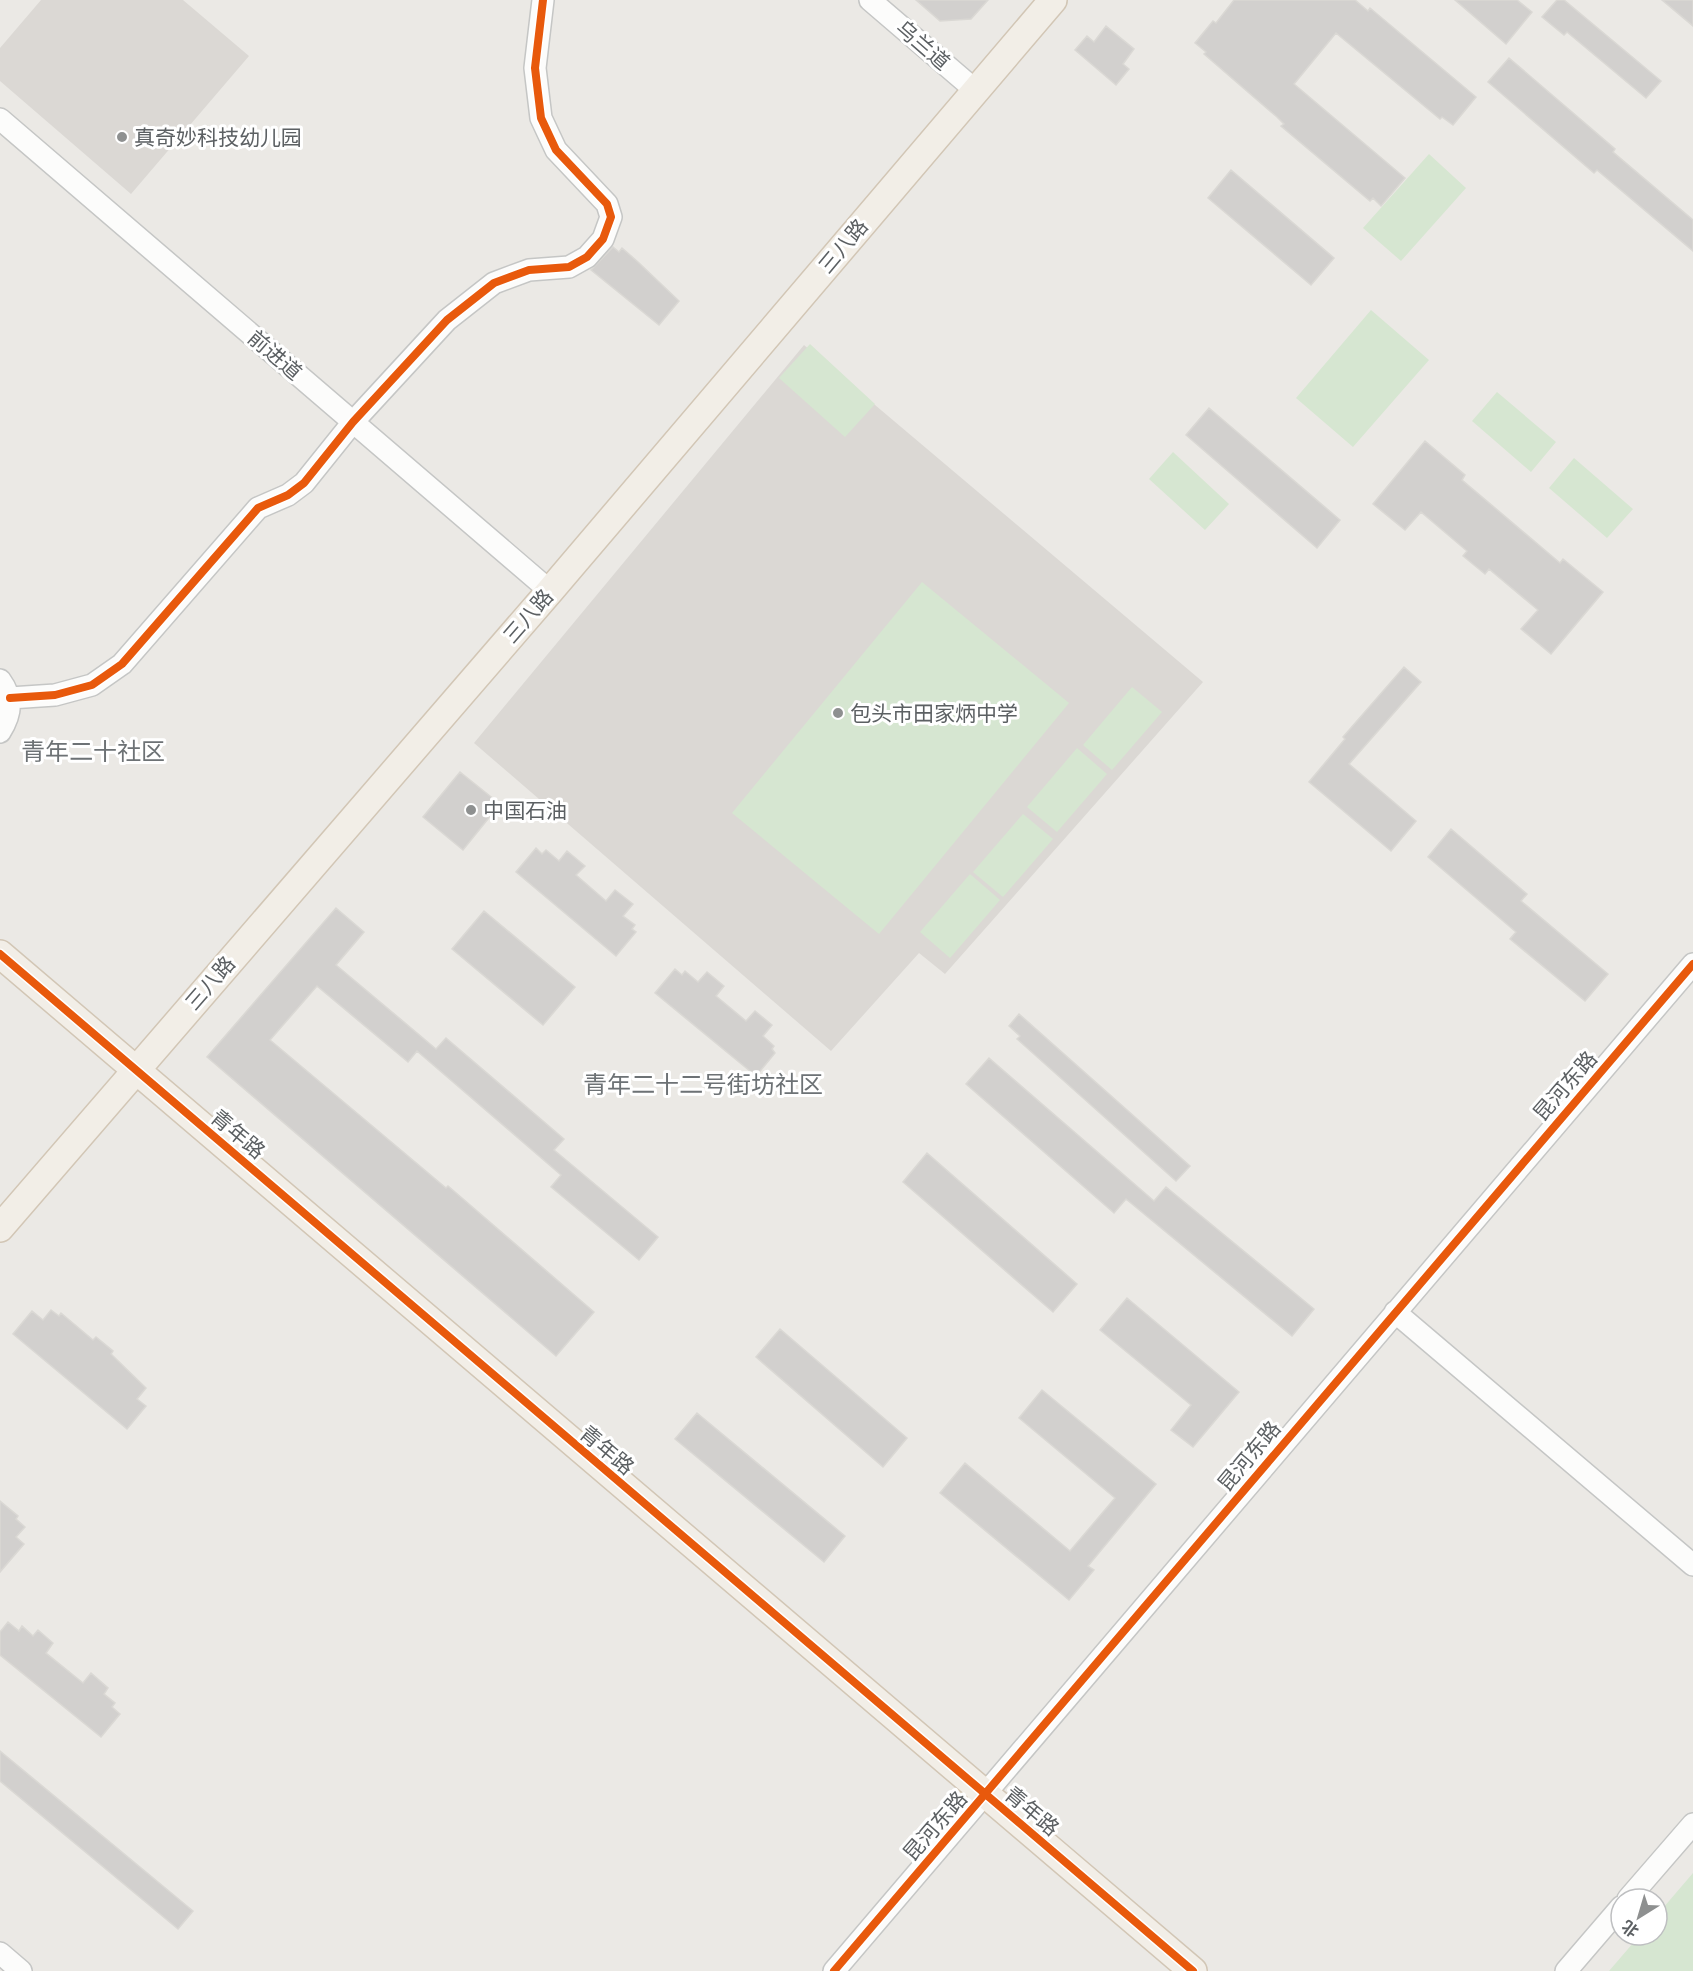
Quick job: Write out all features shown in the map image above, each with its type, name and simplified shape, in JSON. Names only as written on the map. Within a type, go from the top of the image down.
[{"type":"main road","name":"三八路","points":[[0,1228],[550,591],[1053,0]]},
{"type":"main road","name":"青年路","points":[[0,954],[1192,1971]]},
{"type":"street","points":[[0,732],[8,719],[5,689],[56,696],[92,685],[122,664],[258,508],[288,495],[304,483],[353,422],[447,320],[494,283],[529,270],[569,267],[587,257],[603,239],[611,217],[607,204],[556,150],[541,118],[535,68],[543,0]]},
{"type":"street","name":"乌兰道","points":[[870,0],[975,90]]},
{"type":"street","name":"前进道","points":[[0,119],[550,591]]},
{"type":"street","name":"昆河东路","points":[[834,1971],[1693,964]]},
{"type":"street","points":[[1395,1312],[1693,1565]]},
{"type":"street","points":[[1638,1887],[1693,1824]]},
{"type":"street","points":[[1566,1971],[1609,1921]]},
{"type":"street","points":[[0,1953],[21,1971]]},
{"type":"shaded area","name":"真奇妙科技幼儿园","points":[[41,0],[183,0],[249,56],[131,194],[0,81],[0,48]]},
{"type":"shaded area","name":"包头市田家炳中学","points":[[804,345],[1203,682],[945,974],[919,953],[831,1051],[474,743]]},
{"type":"green space","points":[[1429,154],[1466,188],[1401,261],[1363,228]]},
{"type":"green space","points":[[1371,310],[1429,360],[1353,447],[1296,398]]},
{"type":"green space","points":[[810,344],[875,404],[845,437],[779,378]]},
{"type":"green space","points":[[1497,392],[1556,442],[1531,472],[1472,421]]},
{"type":"green space","points":[[1173,452],[1229,504],[1205,530],[1149,479]]},
{"type":"green space","points":[[1574,458],[1633,509],[1607,538],[1549,488]]},
{"type":"green space","points":[[922,582],[1069,703],[879,934],[732,813]]},
{"type":"green space","points":[[1132,687],[1162,712],[1112,770],[1083,745]]},
{"type":"green space","points":[[1077,748],[1107,774],[1057,832],[1027,807]]},
{"type":"green space","points":[[1023,814],[1053,839],[1003,897],[973,872]]},
{"type":"green space","points":[[970,874],[1000,900],[950,958],[920,932]]},
{"type":"green space","points":[[1693,1873],[1693,1971],[1609,1971],[1630,1947],[1669,1947],[1669,1901]]},
{"type":"building","points":[[916,0],[988,0],[971,19],[940,21]]},
{"type":"building","points":[[1234,0],[1355,0],[1368,11],[1370,8],[1476,97],[1453,125],[1442,117],[1440,119],[1336,33],[1294,84],[1405,178],[1381,206],[1373,198],[1370,201],[1281,126],[1284,124],[1277,117],[1204,54],[1206,52],[1195,43],[1213,21],[1216,23]]},
{"type":"building","points":[[1455,0],[1517,0],[1532,12],[1506,44]]},
{"type":"building","points":[[1557,0],[1564,0],[1661,81],[1646,98],[1567,32],[1564,35],[1542,17]]},
{"type":"building","points":[[1662,0],[1693,0],[1693,26]]},
{"type":"building","points":[[1106,26],[1134,49],[1123,64],[1129,69],[1116,85],[1075,50],[1087,36],[1094,42]]},
{"type":"building","points":[[1509,58],[1615,149],[1613,152],[1693,220],[1693,251],[1597,170],[1594,173],[1488,82]]},
{"type":"building","points":[[1231,170],[1334,258],[1311,285],[1208,198]]},
{"type":"building","points":[[613,247],[619,252],[622,248],[679,301],[659,325],[591,270]]},
{"type":"building","points":[[1209,408],[1340,520],[1317,548],[1186,435]]},
{"type":"building","points":[[1425,441],[1465,475],[1462,480],[1560,563],[1563,559],[1603,592],[1551,654],[1521,629],[1538,610],[1489,569],[1485,574],[1463,556],[1467,551],[1421,512],[1405,530],[1373,504]]},
{"type":"building","points":[[1404,667],[1421,682],[1349,764],[1416,821],[1391,851],[1309,782],[1345,739],[1343,737]]},
{"type":"building","points":[[460,772],[500,804],[463,850],[423,817]]},
{"type":"building","points":[[1451,829],[1527,894],[1521,901],[1608,974],[1585,1001],[1510,939],[1516,932],[1428,857]]},
{"type":"building","points":[[536,848],[542,854],[546,850],[559,861],[567,851],[585,866],[576,875],[606,901],[615,890],[633,904],[623,916],[635,925],[632,929],[636,932],[616,956],[516,872]]},
{"type":"building","points":[[336,908],[364,932],[336,965],[436,1049],[446,1038],[564,1139],[554,1150],[658,1237],[639,1260],[551,1187],[561,1175],[417,1051],[408,1062],[317,986],[270,1040],[446,1188],[448,1186],[594,1312],[556,1356],[207,1057]]},
{"type":"building","points":[[484,911],[575,987],[543,1025],[452,949]]},
{"type":"building","points":[[675,969],[682,975],[685,971],[698,982],[707,972],[724,986],[716,996],[746,1021],[755,1011],[772,1025],[763,1036],[774,1046],[772,1049],[775,1053],[756,1076],[655,993]]},
{"type":"building","points":[[1019,1014],[1190,1166],[1176,1181],[1017,1039],[1020,1036],[1009,1026]]},
{"type":"building","points":[[989,1058],[1154,1201],[1166,1187],[1314,1309],[1292,1336],[1126,1199],[1114,1213],[966,1084]]},
{"type":"building","points":[[927,1153],[1077,1284],[1053,1312],[903,1182]]},
{"type":"building","points":[[1127,1298],[1239,1392],[1193,1447],[1171,1430],[1191,1405],[1100,1330]]},
{"type":"building","points":[[51,1310],[59,1316],[61,1313],[93,1340],[96,1337],[113,1351],[111,1354],[146,1388],[137,1399],[146,1406],[127,1429],[13,1334],[32,1311],[43,1320]]},
{"type":"building","points":[[780,1329],[907,1438],[883,1467],[756,1357]]},
{"type":"building","points":[[1042,1390],[1156,1484],[1088,1566],[1094,1570],[1069,1600],[940,1493],[965,1463],[1070,1551],[1115,1498],[1019,1418]]},
{"type":"building","points":[[697,1413],[845,1536],[824,1562],[675,1439]]},
{"type":"building","points":[[0,1501],[18,1516],[16,1519],[25,1527],[16,1537],[24,1544],[0,1572]]},
{"type":"building","points":[[8,1622],[19,1631],[22,1626],[33,1636],[38,1630],[53,1643],[46,1653],[83,1683],[91,1673],[108,1688],[104,1694],[115,1703],[112,1707],[120,1714],[101,1737],[0,1655],[0,1632]]},
{"type":"building","points":[[0,1751],[193,1911],[178,1929],[0,1781]]},
{"type":"cycle path","points":[[10,698],[55,695],[92,685],[122,664],[258,508],[288,495],[304,483],[353,422],[447,320],[494,283],[529,270],[569,267],[587,257],[603,239],[611,217],[607,204],[556,150],[541,118],[535,68],[543,0]]},
{"type":"cycle path","points":[[0,954],[1193,1971]]},
{"type":"cycle path","points":[[834,1971],[1693,964]]},
{"type":"place","name":"真奇妙科技幼儿园","points":[[122,137]]},
{"type":"place","name":"包头市田家炳中学","points":[[838,713]]},
{"type":"place","name":"中国石油","points":[[471,810]]},
{"type":"district","name":"青年二十社区","points":[[93,752]]},
{"type":"district","name":"青年二十二号街坊社区","points":[[703,1085]]}]
